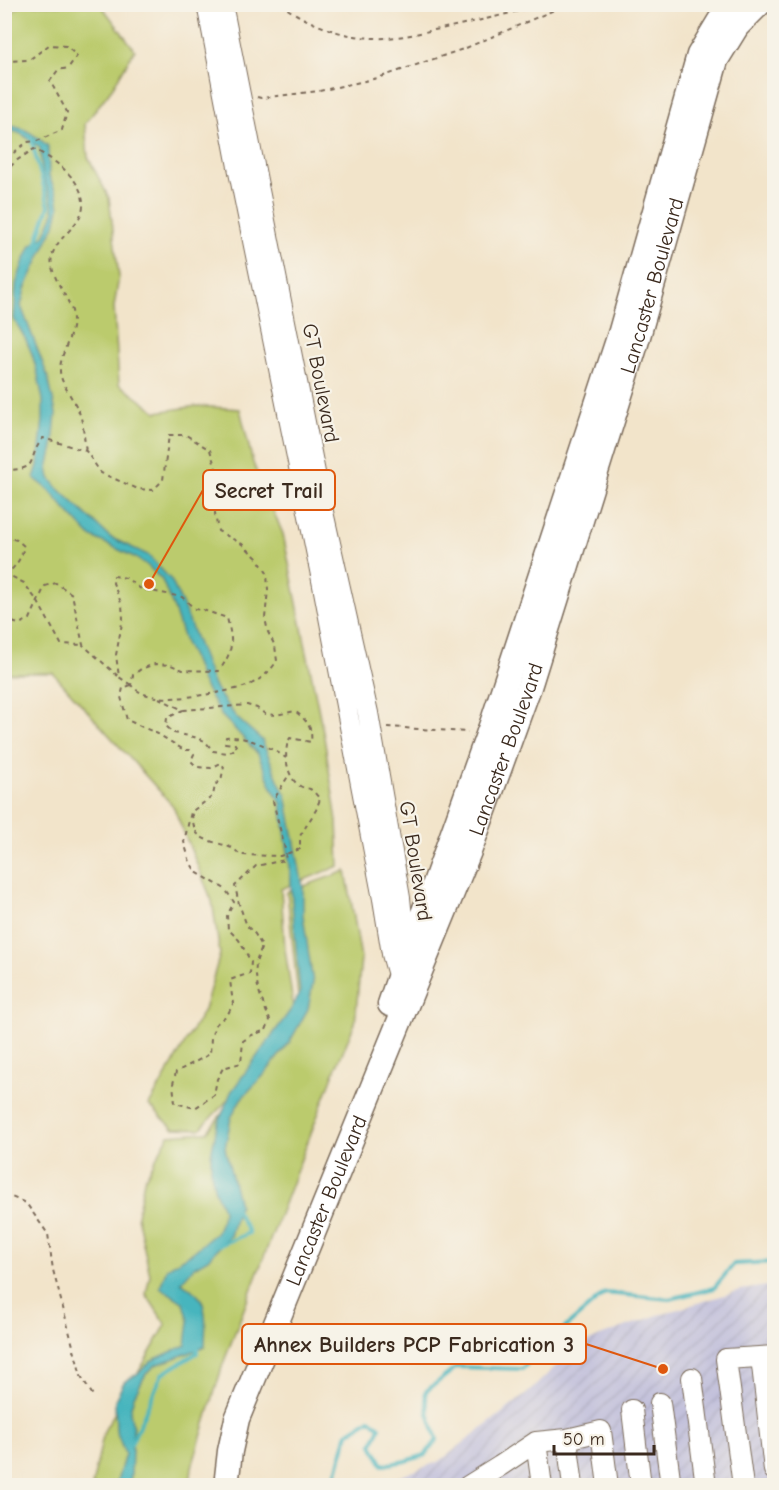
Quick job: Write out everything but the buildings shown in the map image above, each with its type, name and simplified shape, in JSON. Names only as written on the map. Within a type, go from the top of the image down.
[{"type":"main road","name":"Lancaster Boulevard","points":[[226,1485],[237,1419],[408,980],[434,886],[494,718],[621,331],[699,55],[722,17],[735,4]]},
{"type":"main road","name":"Lancaster Boulevard","points":[[209,1485],[214,1446],[248,1348],[370,1056],[470,849],[529,687],[635,347],[716,60],[737,26],[759,4]]},
{"type":"street","name":"GT Boulevard","points":[[207,4],[321,575],[392,954],[408,980]]},
{"type":"street","name":"GT Boulevard","points":[[222,4],[318,492],[368,713],[400,898],[408,980]]},
{"type":"street","points":[[744,1485],[726,1359],[767,1356],[774,1470]]},
{"type":"street","points":[[692,1378],[706,1485]]},
{"type":"street","points":[[660,1402],[671,1485]]},
{"type":"street","points":[[632,1410],[641,1485]]},
{"type":"street","points":[[470,1485],[502,1476],[536,1442],[601,1431],[608,1485]]},
{"type":"street","points":[[567,1438],[573,1485]]},
{"type":"street","points":[[536,1442],[542,1485]]},
{"type":"path","points":[[280,4],[321,27],[375,39],[466,24],[546,4]]},
{"type":"path","points":[[238,85],[261,98],[319,91],[378,78],[466,48],[568,4]]},
{"type":"path","points":[[4,61],[29,60],[49,45],[66,46],[77,56],[68,68],[58,70],[50,81],[67,112],[62,130],[37,141],[27,142],[11,155],[4,168]]},
{"type":"path","points":[[4,173],[16,161],[34,150],[62,166],[76,184],[83,200],[82,211],[52,256],[54,273],[67,298],[72,314],[72,327],[60,370],[80,415],[86,452],[101,474],[138,489],[153,490],[163,480],[169,435],[186,435],[210,450],[216,469],[215,514],[218,531],[242,544],[257,558],[267,573],[265,618],[268,632],[275,646],[277,661],[272,669],[253,683],[243,687],[208,694],[171,698],[157,697]]},
{"type":"path","points":[[4,470],[24,470],[30,466],[43,438],[86,452]]},
{"type":"path","points":[[4,537],[17,540],[24,546],[23,553],[14,568],[6,574],[24,583],[38,602],[61,644],[84,645]]},
{"type":"path","points":[[119,676],[116,655],[123,618],[114,576],[126,578],[141,589],[177,595],[195,609],[227,618],[232,637],[229,657],[219,671],[183,670],[171,665],[155,664],[133,675],[131,685]]},
{"type":"path","points":[[4,620],[19,624],[30,619],[45,586],[56,583],[72,594],[84,645],[136,690],[183,710]]},
{"type":"path","points":[[131,685],[123,688],[122,697],[128,720],[158,734],[184,750],[190,750],[194,754],[191,761],[197,767],[211,768],[221,763],[224,767],[221,780],[215,785],[213,796],[191,812],[184,843],[196,872],[225,889],[234,902],[227,916],[228,929],[239,940],[251,962],[250,973],[230,980],[233,1004],[228,1014],[215,1024],[210,1054],[176,1072],[173,1084],[175,1103],[195,1107],[214,1095],[217,1079],[223,1068],[241,1063],[243,1041],[266,1030],[270,1020],[263,1004],[256,976],[256,963],[262,946],[247,926],[235,886],[256,866],[285,860],[287,853],[273,801],[290,773]]},
{"type":"path","points":[[191,812],[195,830],[200,836],[232,848],[240,855],[280,856],[300,849],[300,836],[320,799],[310,789],[299,786],[290,773],[286,758],[286,745],[290,738],[311,742],[312,733],[305,719],[295,711],[276,715],[265,714],[247,705],[183,710],[167,718],[166,726],[174,733],[205,741],[213,751],[228,753],[237,748],[235,744],[225,743],[226,738],[234,736],[275,750],[286,758]]},
{"type":"path","points":[[368,713],[376,723],[393,728],[466,732],[479,730],[494,718]]},
{"type":"path","points":[[4,1194],[26,1203],[48,1234],[53,1270],[81,1376],[93,1397]]},
{"type":"shaded area","points":[[774,1285],[774,1485],[375,1486],[440,1461],[529,1392],[576,1347],[658,1315],[741,1290]]},
{"type":"green space","points":[[22,5],[101,5],[135,50],[113,87],[85,124],[88,157],[109,198],[119,277],[114,307],[119,384],[157,412],[197,406],[240,409],[253,463],[283,534],[324,737],[337,821],[339,866],[281,889],[285,949],[294,1011],[273,1044],[224,1104],[200,1129],[173,1128],[149,1105],[204,1010],[220,954],[212,901],[173,806],[53,673],[5,673],[4,18]]},
{"type":"green space","points":[[346,871],[361,958],[355,1023],[223,1364],[192,1467],[190,1485],[92,1486],[104,1431],[166,1325],[146,1294],[150,1275],[137,1216],[144,1180],[169,1135],[207,1132],[260,1066],[299,1006],[287,892]]},
{"type":"water","points":[[5,125],[28,131],[48,146],[49,176],[57,195],[59,208],[55,225],[25,289],[21,306],[48,377],[56,413],[53,447],[48,468],[50,478],[110,537],[148,555],[171,580],[214,686],[237,718],[262,740],[286,795],[303,887],[303,915],[313,983],[308,1009],[289,1043],[264,1075],[241,1099],[231,1118],[225,1148],[239,1205],[230,1236],[208,1259],[194,1267],[181,1282],[196,1293],[203,1303],[206,1322],[205,1347],[156,1365],[146,1374],[134,1396],[130,1411],[133,1428],[129,1485],[116,1485],[125,1454],[116,1430],[115,1400],[124,1382],[140,1372],[151,1361],[186,1345],[189,1321],[184,1303],[160,1287],[167,1268],[192,1253],[216,1233],[222,1219],[223,1209],[215,1191],[211,1173],[211,1154],[217,1126],[231,1092],[292,1008],[300,992],[290,867],[281,803],[258,754],[221,715],[201,680],[162,580],[136,558],[90,536],[48,489],[34,478],[38,465],[43,400],[32,354],[14,319],[16,284],[31,245],[44,236],[54,213],[43,176],[40,148],[20,133],[5,131]]},
{"type":"waterway","points":[[31,139],[49,206],[36,244]]},
{"type":"waterway","points":[[220,1245],[249,1233],[236,1210]]},
{"type":"waterway","points":[[333,1486],[348,1433],[370,1419],[380,1427],[372,1445],[383,1465],[425,1455],[437,1440],[428,1413],[425,1392],[457,1367],[522,1369],[545,1345],[605,1293],[670,1299],[714,1288],[734,1264],[774,1262]]},
{"type":"waterway","points":[[131,1444],[162,1374],[197,1353],[197,1346]]},
{"type":"place","name":"Secret Trail","points":[[149,584]]},
{"type":"place","name":"Ahnex Builders PCP Fabrication 3","points":[[663,1369]]}]
